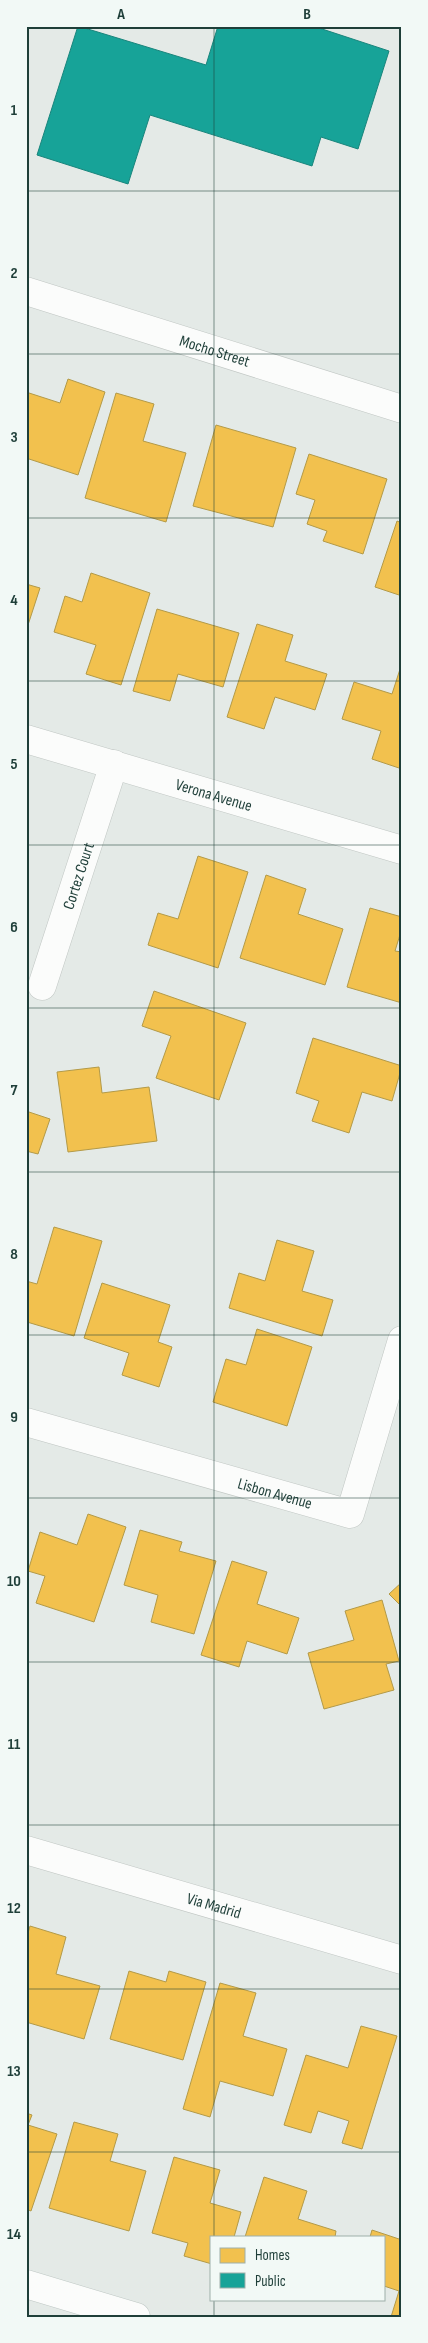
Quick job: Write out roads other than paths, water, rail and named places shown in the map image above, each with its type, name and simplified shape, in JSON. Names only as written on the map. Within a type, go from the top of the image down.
[{"type":"street","name":"Mocho Street","points":[[26,291],[402,409]]},
{"type":"street","name":"Verona Avenue","points":[[26,738],[402,850]]},
{"type":"street","name":"Cortez Court","points":[[42,986],[114,764]]},
{"type":"street","name":"Lisbon Avenue","points":[[26,1422],[350,1514],[402,1340]]},
{"type":"street","name":"Via Madrid","points":[[26,1850],[402,1960]]},
{"type":"street","points":[[26,2284],[119,2314]]}]
